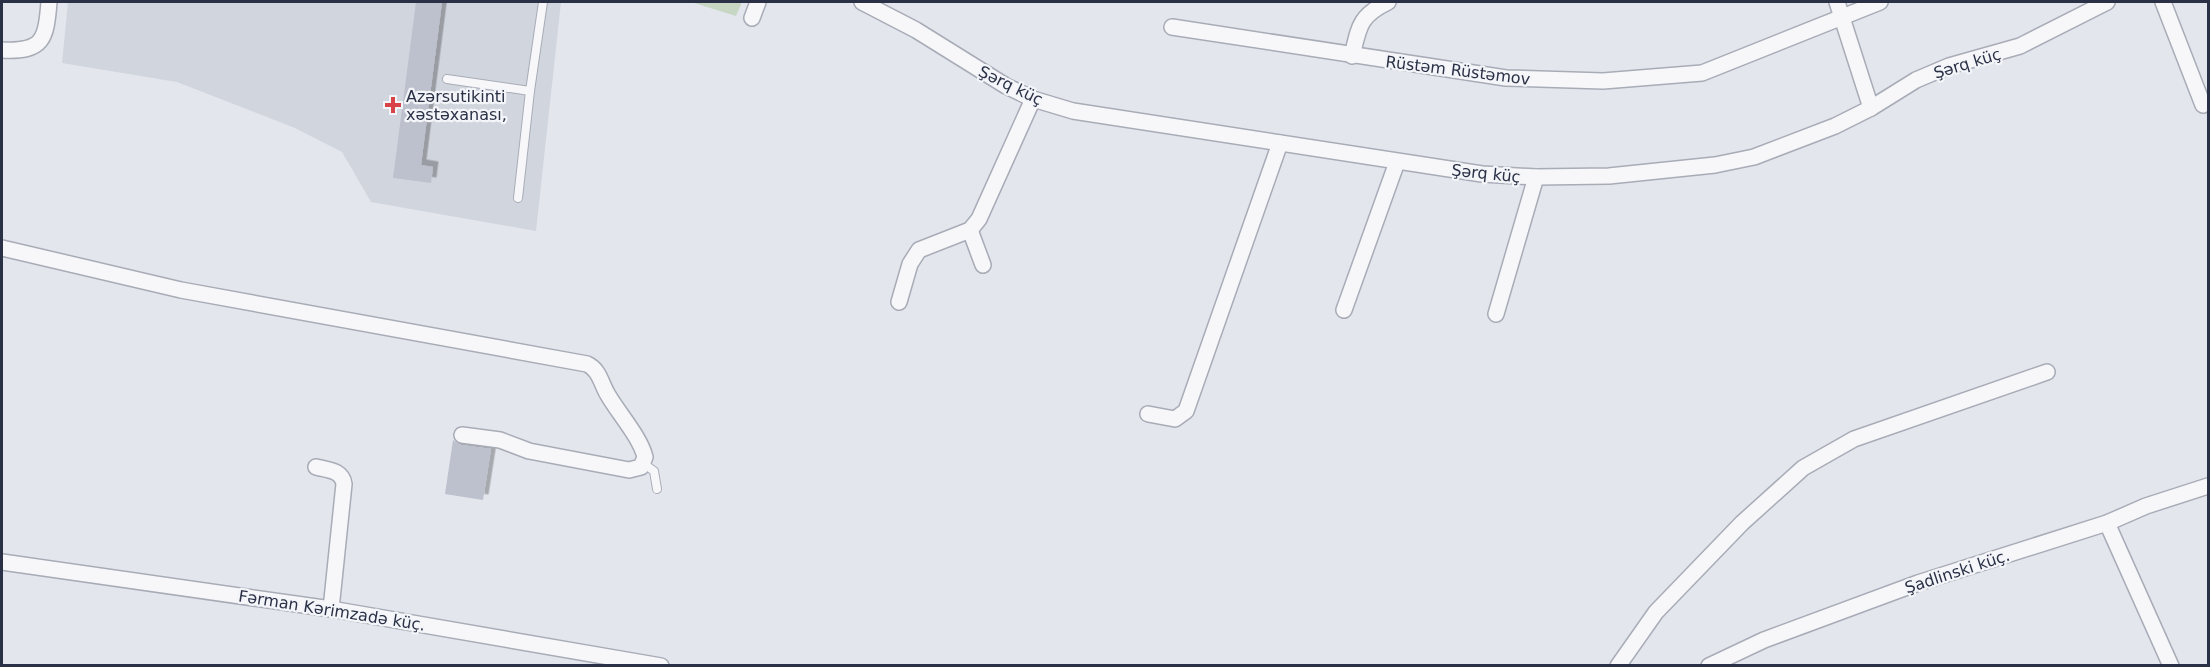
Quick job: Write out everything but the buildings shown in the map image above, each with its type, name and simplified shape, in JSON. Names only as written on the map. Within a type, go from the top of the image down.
[{"type":"street","points":[[2,50],[21,51],[34,47],[43,37],[50,2]]},
{"type":"street","points":[[752,18],[758,2]]},
{"type":"street","name":"Şərq küç","points":[[862,2],[916,30],[1006,86],[1033,99],[1073,111],[1397,162],[1482,174],[1536,177],[1609,176],[1715,165],[1754,158],[1835,126],[1871,108],[1916,80],[1950,66],[2020,46],[2107,2]]},
{"type":"street","points":[[1352,56],[1359,26],[1371,10],[1388,2]]},
{"type":"street","points":[[1837,2],[1871,108]]},
{"type":"street","name":"Rüstəm Rüstəmov","points":[[1172,27],[1506,78],[1603,81],[1702,74],[1880,2]]},
{"type":"street","points":[[2163,2],[2204,105]]},
{"type":"street","points":[[899,302],[910,264],[919,249],[970,230],[979,219],[1033,99]]},
{"type":"street","points":[[1148,414],[1175,419],[1186,411],[1280,143]]},
{"type":"street","points":[[1344,310],[1397,162]]},
{"type":"street","points":[[1496,314],[1536,177]]},
{"type":"street","points":[[970,230],[983,265]]},
{"type":"street","points":[[2,248],[181,290],[587,364],[598,372],[606,393],[644,451],[645,458],[644,464],[634,470],[629,470],[529,451],[500,440],[462,435]]},
{"type":"street","points":[[1618,666],[1656,612],[1742,523],[1803,468],[1854,439],[2047,372]]},
{"type":"street","points":[[316,467],[338,473],[343,478],[344,484],[331,609]]},
{"type":"street","name":"Şadlinski küç.","points":[[1709,666],[1764,640],[1918,583],[2107,522],[2146,506],[2208,486]]},
{"type":"street","points":[[2107,522],[2170,666]]},
{"type":"street","name":"Fərman Kərimzadə küç.","points":[[2,562],[331,609],[661,666]]},
{"type":"lane","points":[[518,198],[543,2]]},
{"type":"lane","points":[[447,79],[530,90]]},
{"type":"lane","points":[[644,464],[654,471],[657,489]]},
{"type":"shaded area","name":"Azərsutikinti xəstəxanası,","points":[[68,2],[561,2],[536,231],[371,202],[342,152],[295,128],[177,82],[62,63]]},
{"type":"green space","points":[[691,2],[742,2],[736,16]]},
{"type":"place","name":"Azərsutikinti xəstəxanası,","points":[[393,105]]}]
